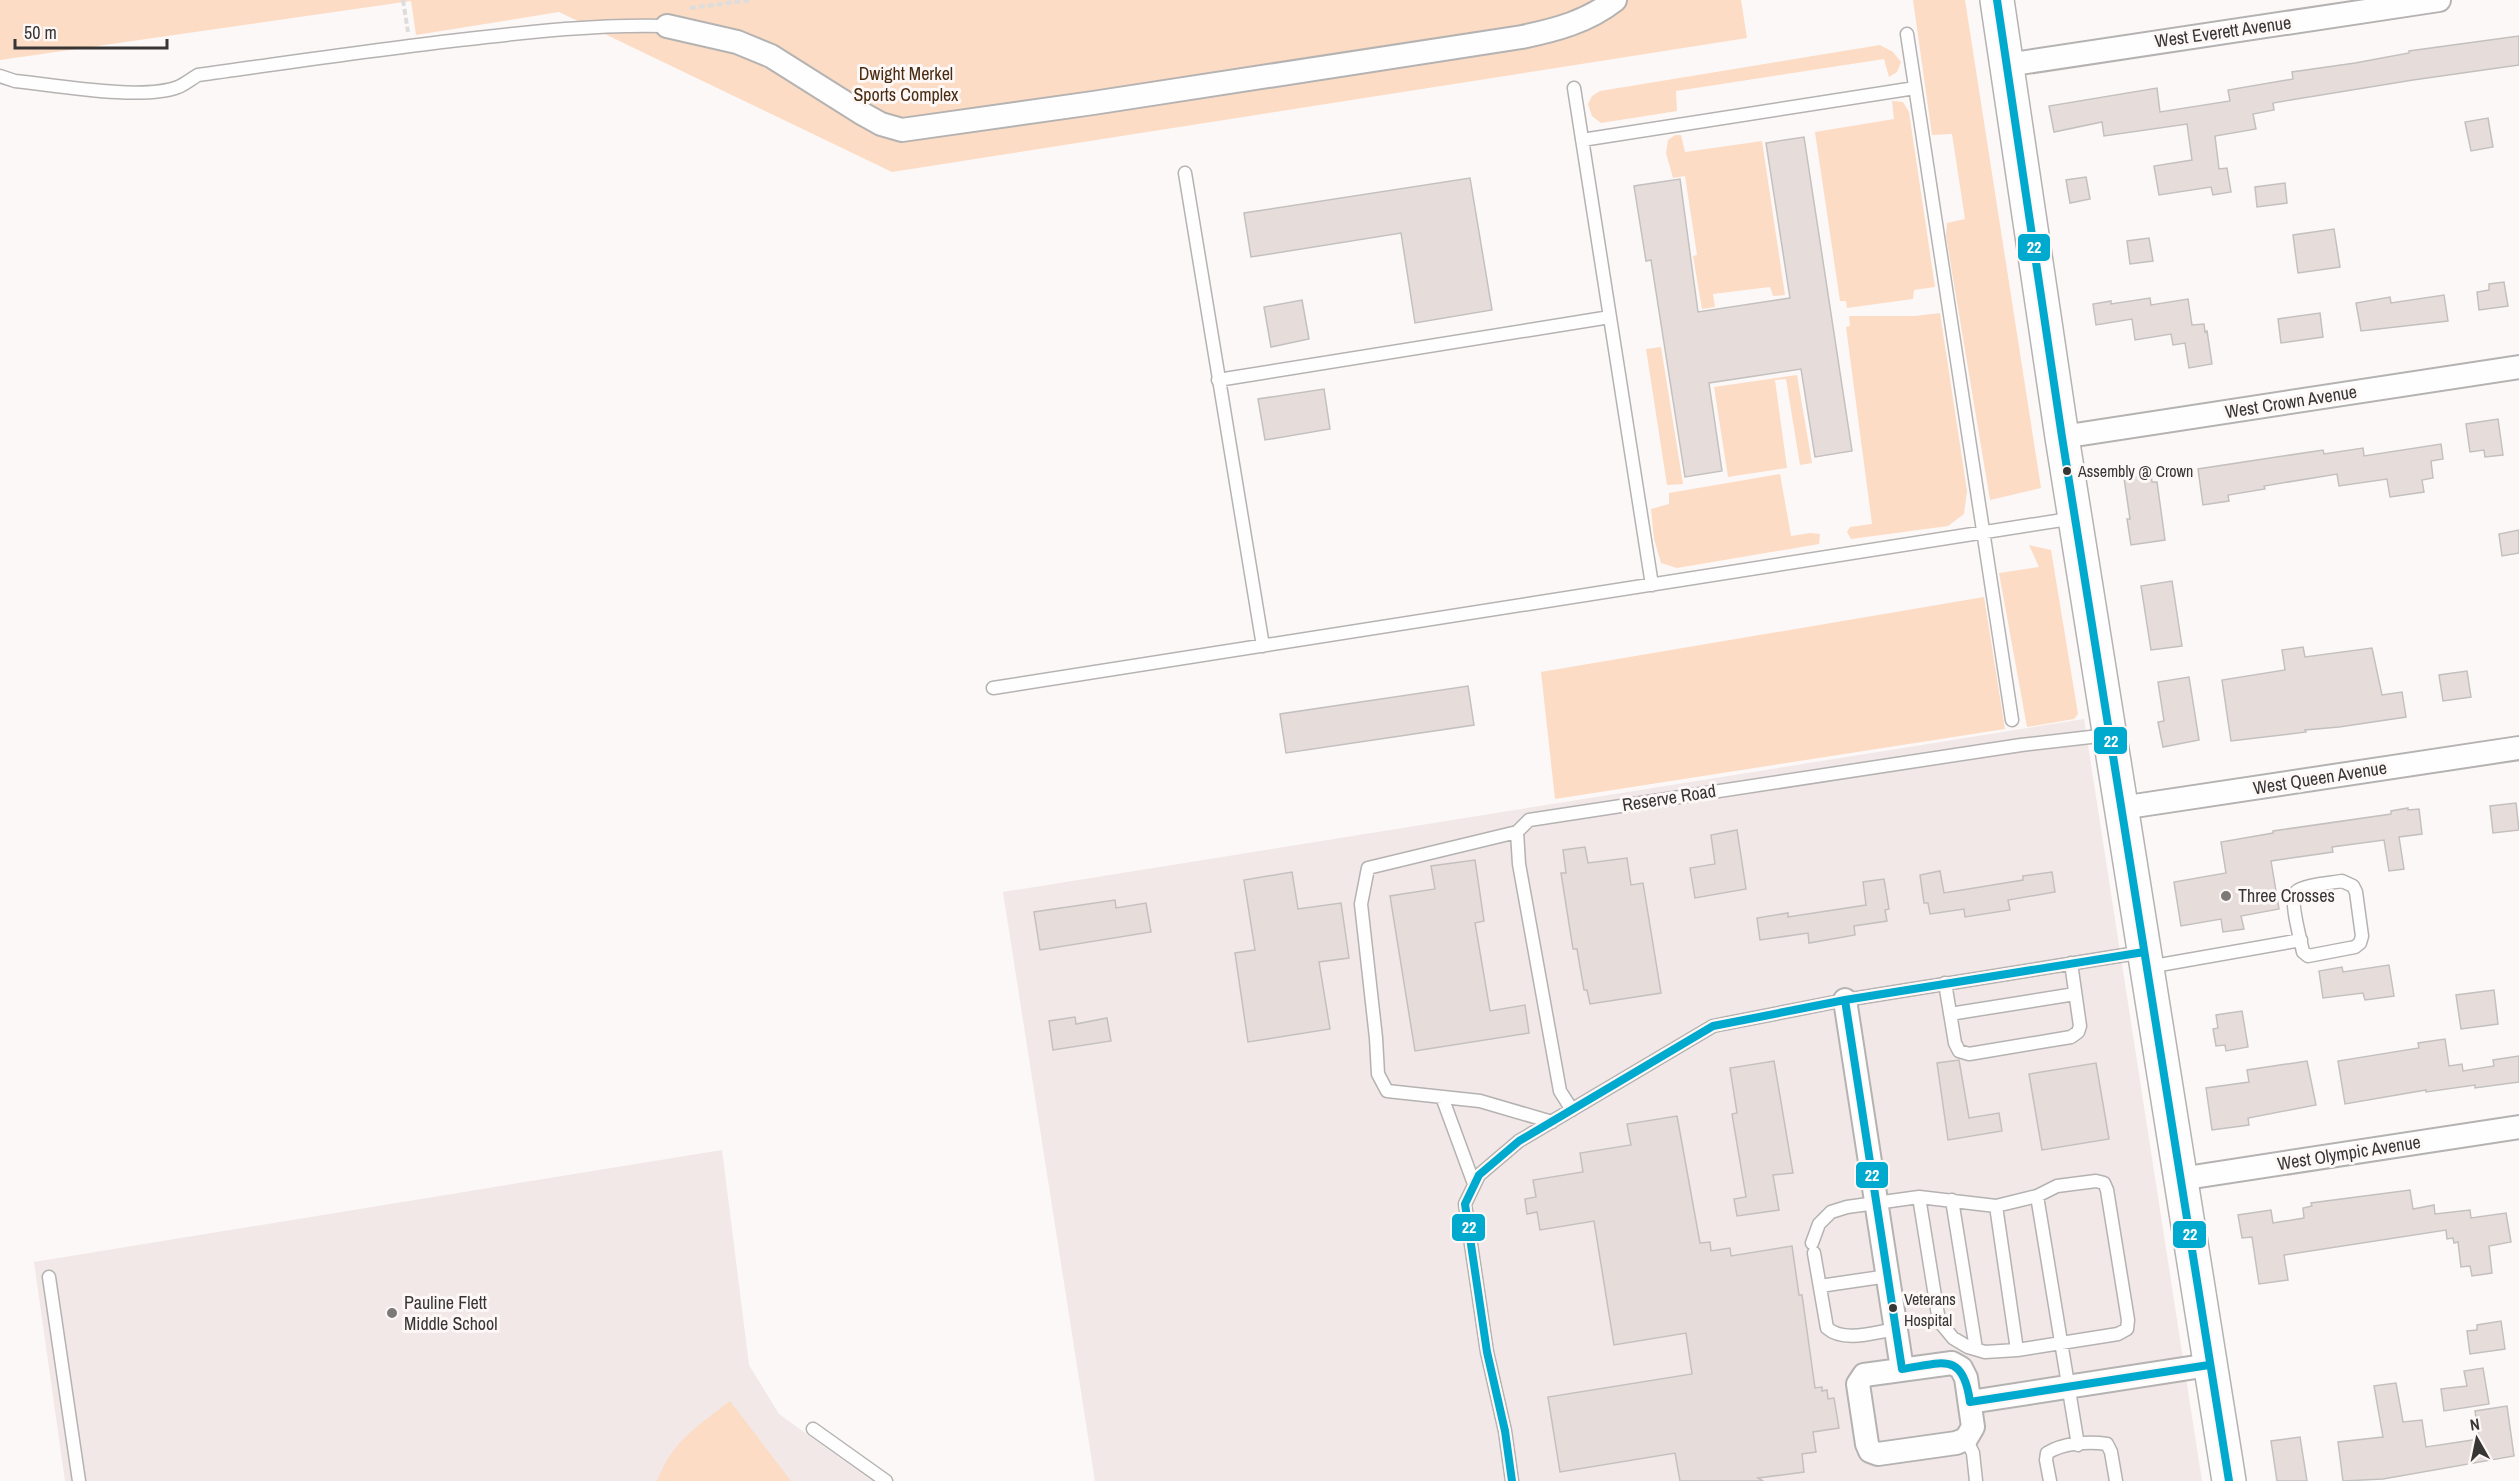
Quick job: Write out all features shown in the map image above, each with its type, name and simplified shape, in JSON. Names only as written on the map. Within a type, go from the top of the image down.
[{"type":"main road","points":[[1997,0],[2062,437],[2229,1481]]},
{"type":"street","points":[[667,26],[737,42],[762,52],[863,114],[881,124],[902,130],[1522,37],[1573,24],[1600,12],[1615,0]]},
{"type":"street","name":"West Everett Avenue","points":[[2007,64],[2439,0]]},
{"type":"street","name":"West Crown Avenue","points":[[2062,437],[2519,368]]},
{"type":"street","name":"West Queen Avenue","points":[[2121,808],[2519,748]]},
{"type":"street","points":[[1845,1000],[1902,1369]]},
{"type":"street","name":"West Olympic Avenue","points":[[2180,1179],[2519,1127]]},
{"type":"street","points":[[1952,1363],[1961,1368],[1966,1378],[1970,1402],[1973,1427],[1966,1439],[1956,1443],[1878,1454],[1870,1451],[1867,1444],[1859,1379],[1902,1369],[1952,1363]]},
{"type":"street","points":[[1970,1402],[2209,1365]]},
{"type":"lane","points":[[0,76],[15,81],[130,93],[156,93],[179,87],[198,75],[410,45],[560,28],[604,25],[667,26]]},
{"type":"lane","points":[[1906,34],[2012,720]]},
{"type":"lane","points":[[1574,88],[1652,585]]},
{"type":"lane","points":[[1582,140],[1915,88]]},
{"type":"lane","points":[[1185,173],[1263,646]]},
{"type":"lane","points":[[1218,380],[1610,318]]},
{"type":"lane","points":[[993,688],[2076,518]]},
{"type":"lane","name":"Reserve Road","points":[[1442,1097],[1387,1091],[1377,1074],[1376,1038],[1361,904],[1368,868],[1517,832],[1529,819],[2021,745],[2109,735]]},
{"type":"lane","points":[[1517,832],[1519,864],[1549,1042],[1560,1091],[1572,1110]]},
{"type":"lane","points":[[2342,881],[2353,886],[2362,936],[2360,943],[2355,947],[2308,956],[2303,952],[2301,940],[2293,900],[2296,892],[2302,888],[2342,881]]},
{"type":"lane","points":[[1512,1481],[1487,1352],[1465,1204],[1474,1184],[1491,1164],[1519,1141],[1713,1026],[1845,1000],[2071,963],[2145,960],[2301,940]]},
{"type":"lane","points":[[1945,983],[1955,1043],[1959,1051],[1969,1053],[2037,1043],[2071,1037],[2078,1032],[2080,1026],[2071,963]]},
{"type":"lane","points":[[1950,1014],[2075,994]]},
{"type":"lane","points":[[1474,1184],[1442,1097],[1480,1101],[1552,1122]]},
{"type":"lane","points":[[1896,1329],[1844,1336],[1834,1334],[1827,1328],[1813,1248],[1819,1224],[1831,1212],[1847,1207],[1919,1197],[1996,1206],[2037,1196],[2057,1186],[2096,1181],[2104,1183],[2107,1190],[2128,1320],[2127,1329],[2118,1334],[2063,1344],[1993,1352],[1976,1349],[1953,1338],[1939,1321],[1919,1197]]},
{"type":"lane","points":[[2037,1196],[2078,1445]]},
{"type":"lane","points":[[1952,1200],[1976,1349]]},
{"type":"lane","points":[[1996,1206],[2017,1350]]},
{"type":"lane","points":[[1820,1286],[1888,1276]]},
{"type":"lane","points":[[49,1277],[79,1481]]},
{"type":"lane","points":[[813,1429],[886,1481]]},
{"type":"lane","points":[[1966,1439],[1973,1453],[1976,1481]]},
{"type":"lane","points":[[2050,1481],[2047,1453],[2055,1448],[2093,1442],[2107,1444],[2111,1452],[2116,1481]]},
{"type":"path","points":[[404,0],[410,45]]},
{"type":"shaded area","points":[[2084,719],[2202,1481],[1095,1481],[1003,892]]},
{"type":"shaded area","name":"Pauline Flett Middle School","points":[[722,1150],[749,1365],[779,1414],[872,1481],[65,1481],[34,1262]]},
{"type":"green space","name":"Dwight Merkel Sports Complex","points":[[0,0],[1741,0],[1747,38],[892,172],[559,12],[416,35],[411,1],[0,60]]},
{"type":"green space","points":[[1913,0],[1965,0],[2041,488],[1990,500],[1946,236],[1947,223],[1965,219],[1952,134],[1932,135]]},
{"type":"green space","points":[[1880,45],[1893,52],[1901,62],[1897,72],[1889,77],[1884,59],[1676,91],[1677,111],[1601,123],[1592,116],[1588,104],[1592,96],[1600,91]]},
{"type":"green space","points":[[1892,101],[1903,102],[1909,112],[1935,287],[1914,290],[1913,299],[1847,308],[1846,301],[1840,301],[1815,132],[1894,119]]},
{"type":"green space","points":[[1675,135],[1681,135],[1685,152],[1762,141],[1785,295],[1773,296],[1770,287],[1713,294],[1715,307],[1702,309],[1693,256],[1697,255],[1685,176],[1673,178],[1666,153],[1668,140]]},
{"type":"green space","points":[[1940,313],[1967,491],[1964,514],[1948,526],[1851,539],[1847,532],[1850,527],[1872,524],[1846,327],[1850,326],[1849,316],[1915,316]]},
{"type":"green space","points":[[1661,347],[1683,484],[1667,485],[1646,349]]},
{"type":"green space","points":[[1797,375],[1812,463],[1800,465],[1786,379],[1775,380],[1787,468],[1728,477],[1714,387]]},
{"type":"green space","points":[[1780,474],[1791,536],[1820,534],[1819,544],[1677,568],[1661,563],[1654,539],[1651,509],[1669,504],[1669,493]]},
{"type":"green space","points":[[2029,545],[2051,550],[2078,714],[2074,719],[2027,727],[1999,573],[2039,567]]},
{"type":"green space","points":[[1984,597],[2005,729],[1555,799],[1541,672]]},
{"type":"green space","points":[[730,1401],[791,1481],[657,1481],[663,1467],[687,1435]]},
{"type":"building","points":[[2519,36],[2519,65],[2273,103],[2274,110],[2253,114],[2256,129],[2215,136],[2219,169],[2227,168],[2231,192],[2213,195],[2211,187],[2159,195],[2154,166],[2192,160],[2187,124],[2104,136],[2102,122],[2054,132],[2049,106],[2157,88],[2160,112],[2230,101],[2228,90],[2293,79],[2292,72],[2355,63],[2409,53],[2409,51]]},
{"type":"building","points":[[2488,118],[2493,147],[2471,151],[2465,122]]},
{"type":"building","points":[[1804,137],[1852,451],[1815,457],[1801,369],[1709,383],[1722,471],[1685,477],[1651,260],[1646,261],[1634,186],[1680,179],[1698,312],[1790,298],[1766,143]]},
{"type":"building","points":[[2086,177],[2090,199],[2070,203],[2066,180]]},
{"type":"building","points":[[1470,178],[1492,310],[1415,323],[1401,233],[1251,257],[1244,213]]},
{"type":"building","points":[[2285,183],[2287,203],[2257,207],[2255,187]]},
{"type":"building","points":[[2334,229],[2340,267],[2298,273],[2293,235]]},
{"type":"building","points":[[2149,238],[2153,261],[2130,264],[2127,241]]},
{"type":"building","points":[[2504,282],[2508,306],[2479,310],[2477,292],[2489,290],[2489,284]]},
{"type":"building","points":[[2444,295],[2448,321],[2361,331],[2356,303],[2390,297],[2391,303]]},
{"type":"building","points":[[2150,298],[2151,305],[2188,299],[2192,325],[2204,324],[2205,332],[2207,331],[2212,364],[2189,368],[2185,343],[2173,345],[2171,334],[2135,340],[2132,319],[2096,325],[2093,304],[2111,301],[2111,304]]},
{"type":"building","points":[[1302,300],[1309,339],[1271,347],[1264,307]]},
{"type":"building","points":[[2320,313],[2323,337],[2281,343],[2278,319]]},
{"type":"building","points":[[1324,389],[1330,429],[1265,440],[1258,399]]},
{"type":"building","points":[[2498,419],[2503,455],[2485,457],[2484,450],[2470,452],[2466,424]]},
{"type":"building","points":[[2441,444],[2443,459],[2431,461],[2433,478],[2422,480],[2424,492],[2390,497],[2387,479],[2339,486],[2337,474],[2264,486],[2265,489],[2228,495],[2229,501],[2203,505],[2198,469],[2323,450],[2324,454],[2363,448],[2364,456]]},
{"type":"building","points":[[2150,467],[2152,482],[2157,482],[2165,540],[2131,545],[2127,519],[2130,519],[2123,471]]},
{"type":"building","points":[[2519,530],[2519,553],[2502,556],[2499,534]]},
{"type":"building","points":[[2172,581],[2182,646],[2151,650],[2141,586]]},
{"type":"building","points":[[2303,647],[2305,657],[2372,648],[2382,695],[2402,692],[2406,717],[2231,741],[2222,680],[2285,670],[2282,650]]},
{"type":"building","points":[[2467,671],[2471,697],[2443,701],[2439,675]]},
{"type":"building","points":[[2189,677],[2199,740],[2163,747],[2158,722],[2164,721],[2158,682]]},
{"type":"building","points":[[1468,686],[1474,725],[1286,753],[1280,714]]},
{"type":"building","points":[[2516,803],[2519,830],[2493,833],[2490,806]]},
{"type":"building","points":[[2408,808],[2408,810],[2419,809],[2422,834],[2399,837],[2404,869],[2389,871],[2384,840],[2332,847],[2333,852],[2271,861],[2279,909],[2241,916],[2244,929],[2223,932],[2221,919],[2181,926],[2174,882],[2226,873],[2221,842],[2273,833],[2273,831],[2391,814],[2391,811]]},
{"type":"building","points":[[1737,830],[1746,889],[1695,898],[1690,868],[1715,864],[1711,835]]},
{"type":"building","points":[[1585,847],[1588,863],[1627,858],[1631,885],[1643,883],[1661,993],[1590,1004],[1587,990],[1584,990],[1577,949],[1573,949],[1561,873],[1566,873],[1563,850]]},
{"type":"building","points":[[1475,860],[1484,921],[1475,923],[1490,1011],[1525,1005],[1529,1033],[1415,1051],[1390,896],[1435,889],[1431,866]]},
{"type":"building","points":[[1940,871],[1944,893],[2023,880],[2023,876],[2052,872],[2055,892],[2008,900],[2010,910],[1965,917],[1964,909],[1930,914],[1928,903],[1924,903],[1920,875]]},
{"type":"building","points":[[1292,872],[1298,909],[1341,903],[1349,958],[1319,962],[1330,1029],[1248,1042],[1235,953],[1255,950],[1244,880]]},
{"type":"building","points":[[1884,879],[1889,909],[1885,910],[1887,921],[1854,926],[1855,935],[1809,943],[1808,933],[1760,940],[1757,918],[1788,913],[1788,917],[1866,905],[1863,882]]},
{"type":"building","points":[[1115,900],[1116,908],[1146,903],[1151,932],[1040,950],[1034,912]]},
{"type":"building","points":[[2389,965],[2394,996],[2365,1000],[2363,993],[2323,998],[2319,971],[2342,967],[2343,972]]},
{"type":"building","points":[[2494,990],[2498,1024],[2461,1029],[2456,995]]},
{"type":"building","points":[[2242,1011],[2248,1047],[2226,1051],[2225,1045],[2216,1046],[2213,1029],[2218,1028],[2216,1015]]},
{"type":"building","points":[[1075,1017],[1076,1024],[1107,1018],[1111,1041],[1053,1050],[1049,1021]]},
{"type":"building","points":[[2445,1039],[2449,1066],[2462,1064],[2463,1071],[2494,1066],[2493,1060],[2519,1056],[2519,1082],[2475,1088],[2475,1085],[2426,1092],[2426,1090],[2345,1104],[2338,1061],[2419,1048],[2418,1043]]},
{"type":"building","points":[[1959,1060],[1969,1118],[1999,1113],[2002,1131],[1948,1140],[1937,1063]]},
{"type":"building","points":[[1774,1061],[1793,1173],[1773,1175],[1779,1210],[1737,1216],[1734,1199],[1746,1197],[1732,1114],[1737,1113],[1730,1068]]},
{"type":"building","points":[[2307,1061],[2316,1105],[2248,1118],[2249,1125],[2212,1130],[2206,1088],[2249,1082],[2247,1070]]},
{"type":"building","points":[[2096,1063],[2109,1139],[2042,1150],[2029,1074]]},
{"type":"building","points":[[1677,1116],[1700,1243],[1710,1242],[1711,1251],[1730,1248],[1731,1256],[1792,1246],[1799,1295],[1802,1295],[1815,1388],[1822,1387],[1822,1391],[1827,1390],[1828,1399],[1834,1398],[1839,1428],[1813,1432],[1816,1452],[1802,1454],[1804,1472],[1758,1478],[1763,1481],[1680,1481],[1675,1453],[1560,1472],[1548,1397],[1692,1374],[1686,1333],[1614,1345],[1594,1221],[1540,1230],[1537,1212],[1527,1214],[1525,1199],[1536,1197],[1533,1180],[1583,1172],[1580,1153],[1631,1145],[1627,1124]]},
{"type":"building","points":[[2410,1190],[2413,1209],[2434,1205],[2435,1214],[2470,1210],[2471,1218],[2506,1213],[2511,1242],[2489,1246],[2492,1273],[2472,1276],[2470,1266],[2461,1267],[2458,1242],[2454,1243],[2453,1238],[2447,1239],[2446,1230],[2284,1255],[2288,1280],[2259,1284],[2252,1237],[2242,1238],[2238,1215],[2271,1210],[2273,1223],[2304,1218],[2303,1208],[2312,1206],[2311,1203]]},
{"type":"building","points":[[2501,1321],[2505,1349],[2470,1354],[2467,1331],[2477,1330],[2477,1325]]},
{"type":"building","points":[[2483,1368],[2489,1404],[2444,1411],[2441,1389],[2467,1386],[2464,1371]]},
{"type":"building","points":[[2396,1383],[2403,1422],[2422,1420],[2426,1447],[2479,1439],[2475,1411],[2507,1406],[2514,1456],[2383,1479],[2343,1481],[2338,1442],[2383,1437],[2374,1386]]},
{"type":"building","points":[[2300,1437],[2307,1481],[2277,1481],[2271,1441]]},
{"type":"transit line","name":"22","points":[[1997,0],[2062,437],[2229,1481]]},
{"type":"transit line","name":"22","points":[[1512,1481],[1505,1431],[1487,1352],[1465,1204],[1479,1175],[1519,1141],[1713,1026],[1845,1000],[2144,952]]},
{"type":"transit line","name":"22","points":[[1845,1000],[1902,1369],[1929,1364],[1949,1364],[1962,1374],[1970,1402],[2209,1365]]},
{"type":"place","name":"Assembly @ Crown","points":[[2067,471]]},
{"type":"place","name":"Three Crosses","points":[[2226,896]]},
{"type":"place","name":"Veterans Hospital","points":[[1893,1308]]},
{"type":"place","name":"Pauline Flett Middle School","points":[[392,1313]]}]
